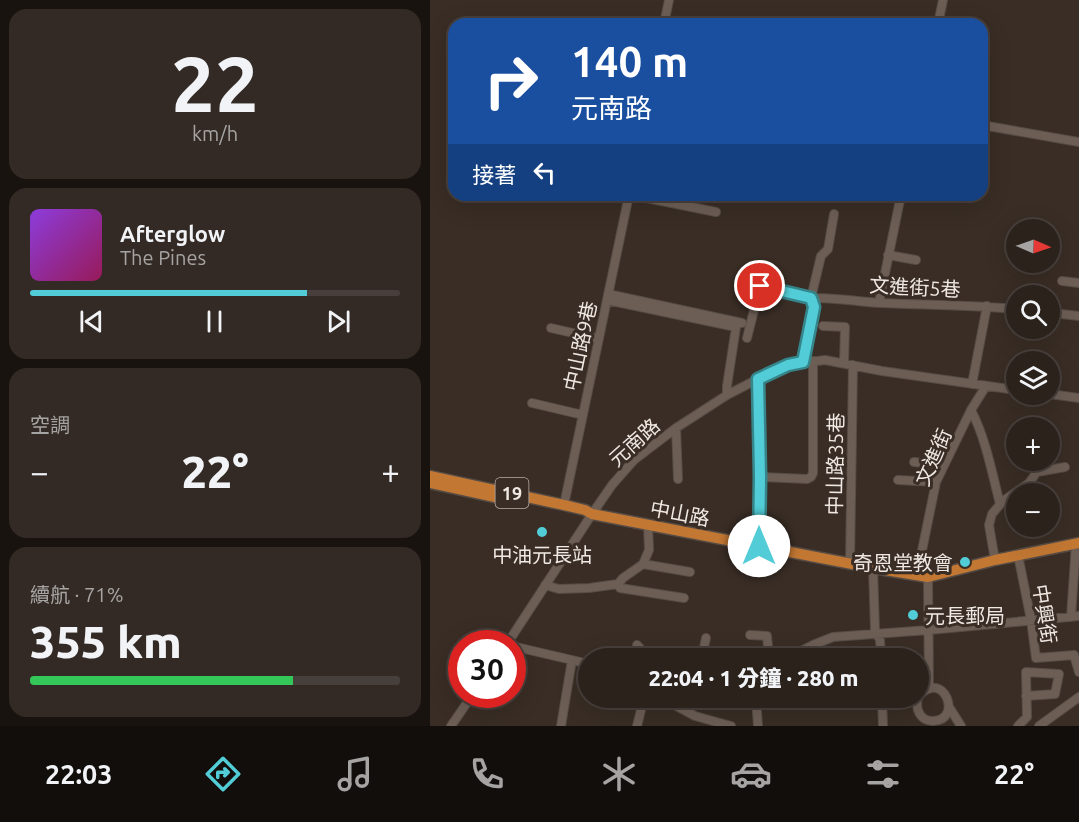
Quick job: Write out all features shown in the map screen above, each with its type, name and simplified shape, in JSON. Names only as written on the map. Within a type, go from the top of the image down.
[{"type":"main road","name":"中山路","points":[[430,476],[564,505],[592,514],[923,576],[1077,544]]},
{"type":"main road","name":"中山路","points":[[430,483],[583,516],[592,514]]},
{"type":"street","points":[[665,18],[669,0]]},
{"type":"street","points":[[939,18],[943,0]]},
{"type":"street","points":[[988,126],[1078,142]]},
{"type":"street","name":"中山路9巷","points":[[564,505],[607,297],[630,201]]},
{"type":"street","points":[[661,201],[715,212]]},
{"type":"street","points":[[879,303],[900,201]]},
{"type":"street","points":[[760,477],[807,479],[813,473],[808,362],[814,307],[811,298],[821,256],[828,249],[834,213]]},
{"type":"street","points":[[888,255],[916,260]]},
{"type":"street","points":[[1062,281],[1078,283]]},
{"type":"street","name":"文進街5巷","points":[[746,338],[760,286],[811,298],[1006,308]]},
{"type":"street","points":[[607,297],[742,322]]},
{"type":"street","points":[[607,297],[736,327],[727,395]]},
{"type":"street","points":[[972,384],[987,306]]},
{"type":"street","points":[[1060,314],[1078,316]]},
{"type":"street","name":"中山路35巷","points":[[823,326],[845,327],[849,364],[850,564]]},
{"type":"street","points":[[551,328],[599,339]]},
{"type":"street","name":"元南路","points":[[516,630],[612,485],[634,460],[676,428],[727,395],[788,365],[825,360],[849,364]]},
{"type":"street","points":[[849,364],[1006,389]]},
{"type":"street","points":[[758,379],[759,546]]},
{"type":"street","name":"文進街","points":[[929,648],[923,576],[936,482],[986,386]]},
{"type":"street","points":[[1060,395],[1078,398]]},
{"type":"street","points":[[532,404],[583,415]]},
{"type":"street","points":[[971,411],[982,439],[1000,504]]},
{"type":"street","points":[[676,428],[678,479]]},
{"type":"street","points":[[914,462],[943,465]]},
{"type":"street","points":[[995,560],[990,525],[992,514],[1000,504],[1029,483],[1037,472],[1065,467]]},
{"type":"street","points":[[898,480],[936,482]]},
{"type":"street","points":[[545,585],[559,589],[618,584],[643,564],[649,550],[648,525]]},
{"type":"street","points":[[807,648],[833,637],[1075,616],[1077,544]]},
{"type":"street","name":"中興街","points":[[1018,555],[1036,657],[1074,655],[1078,672]]},
{"type":"street","points":[[643,564],[691,572]]},
{"type":"street","points":[[873,568],[875,630],[880,640],[880,648]]},
{"type":"street","points":[[618,584],[620,588],[684,598]]},
{"type":"street","points":[[750,635],[767,636],[768,648]]},
{"type":"street","points":[[704,648],[706,638]]},
{"type":"street","points":[[637,645],[640,648]]},
{"type":"street","points":[[526,649],[578,661]]},
{"type":"street","points":[[561,726],[572,660]]},
{"type":"street","points":[[1018,726],[1027,717],[1026,672],[1059,674],[1055,694],[1027,696]]},
{"type":"street","points":[[917,708],[925,719],[931,721],[943,718],[949,707],[949,700],[941,691],[935,688],[929,689]]},
{"type":"street","points":[[1039,726],[1078,697]]},
{"type":"street","points":[[949,707],[961,726]]},
{"type":"street","points":[[451,726],[463,708]]},
{"type":"street","points":[[637,726],[642,708]]},
{"type":"street","points":[[680,708],[695,716],[731,726]]},
{"type":"street","points":[[757,708],[758,726]]},
{"type":"street","points":[[880,725],[881,708]]},
{"type":"place","name":"中油元長站","points":[[542,532]]},
{"type":"place","name":"奇恩堂教會","points":[[965,562]]},
{"type":"place","name":"元長郵局","points":[[913,615]]},
{"type":"route","points":[[759,546],[758,379],[788,365],[803,362],[814,307],[811,298],[760,286]]}]
